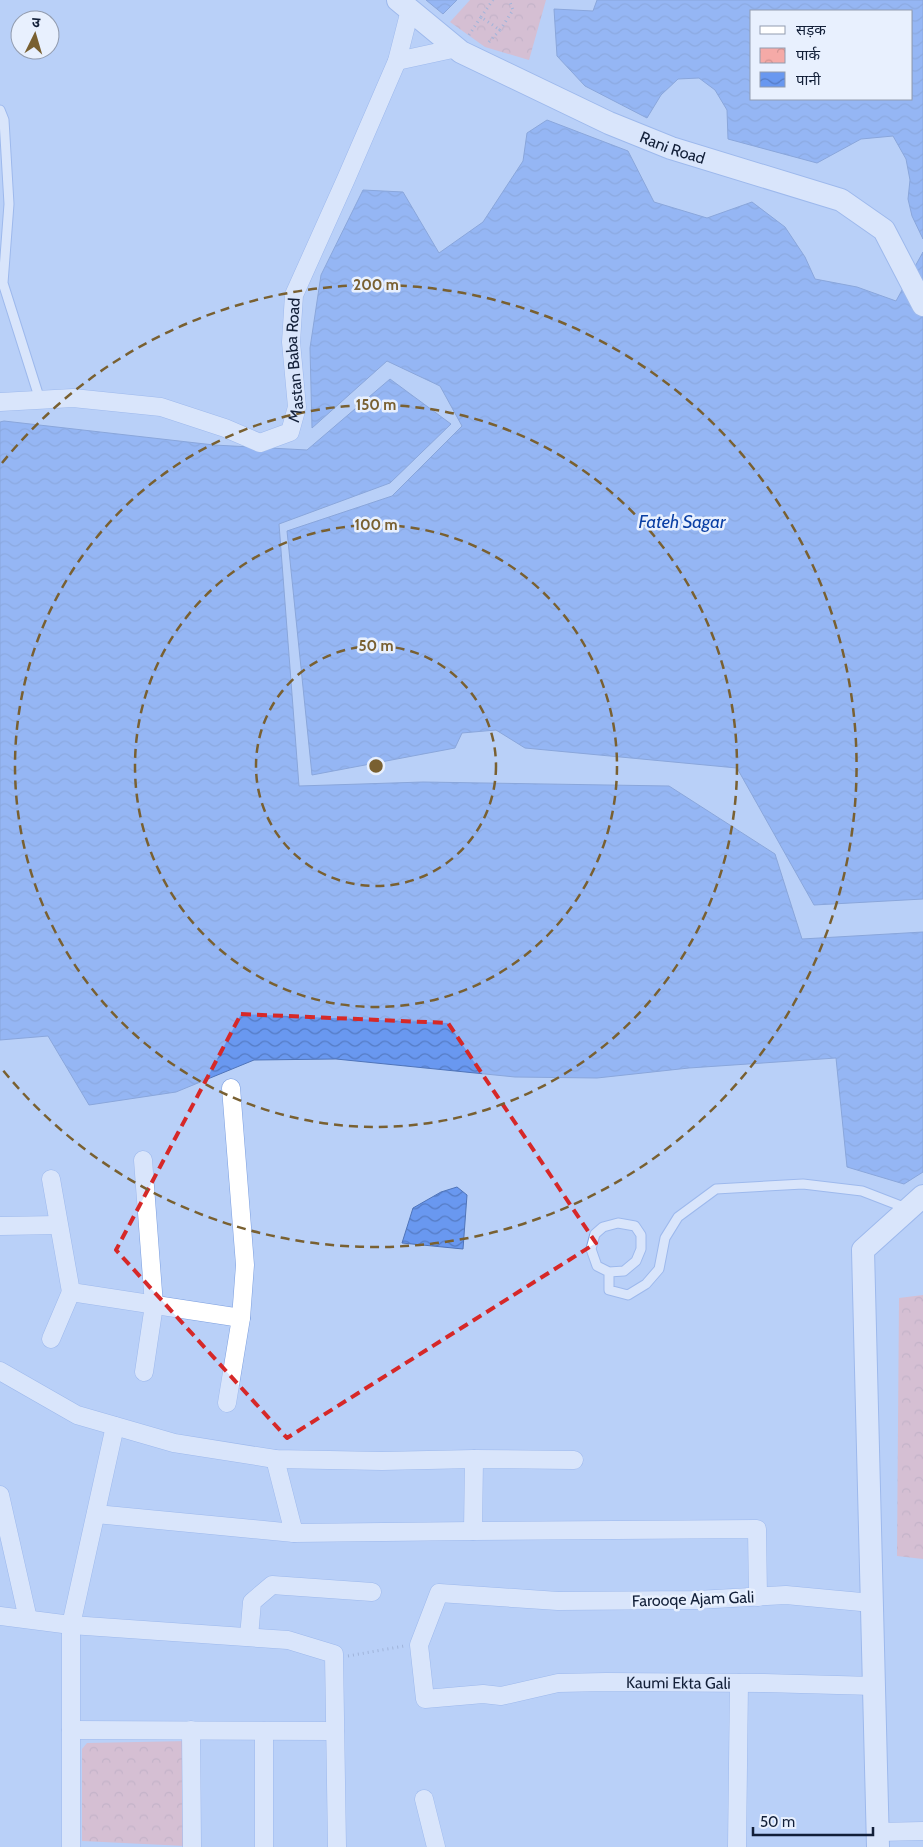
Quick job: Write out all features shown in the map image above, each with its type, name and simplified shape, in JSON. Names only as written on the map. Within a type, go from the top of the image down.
[{"type":"street","name":"Rani Road","points":[[404,5],[463,42],[609,123],[662,144],[840,200],[884,230],[923,305]]},
{"type":"street","name":"Mastan Baba Road","points":[[0,402],[73,398],[161,407],[225,428],[260,443],[290,432],[297,407],[291,342],[294,294],[397,61],[404,5]]},
{"type":"street","points":[[397,61],[463,42]]},
{"type":"street","points":[[227,1403],[241,1318],[244,1265],[231,1088]]},
{"type":"street","points":[[143,1160],[154,1305],[144,1372]]},
{"type":"street","points":[[50,1179],[71,1292],[51,1339]]},
{"type":"street","points":[[916,1203],[863,1250],[878,1839],[923,1831]]},
{"type":"street","points":[[0,1226],[58,1226]]},
{"type":"street","points":[[71,1292],[241,1318]]},
{"type":"street","points":[[0,1371],[77,1415],[174,1443],[275,1459],[382,1461],[474,1459],[574,1460]]},
{"type":"street","points":[[71,1847],[72,1625],[115,1426]]},
{"type":"street","points":[[275,1459],[294,1533]]},
{"type":"street","points":[[473,1531],[474,1459]]},
{"type":"street","points":[[0,1495],[28,1619]]},
{"type":"street","points":[[96,1514],[294,1533],[757,1529],[758,1597]]},
{"type":"street","points":[[249,1637],[252,1602],[272,1585],[372,1592]]},
{"type":"street","name":"Farooqe Ajam Gali","points":[[419,1645],[439,1593],[558,1601],[687,1600],[786,1595],[872,1603]]},
{"type":"street","points":[[0,1616],[72,1625],[288,1640],[334,1654],[337,1847]]},
{"type":"street","name":"Kaumi Ekta Gali","points":[[419,1645],[425,1699],[483,1694],[501,1696],[558,1683],[739,1683],[874,1686]]},
{"type":"street","points":[[737,1847],[739,1683]]},
{"type":"street","points":[[71,1730],[335,1731]]},
{"type":"street","points":[[191,1730],[192,1847]]},
{"type":"street","points":[[264,1730],[264,1847]]},
{"type":"street","points":[[424,1799],[436,1847]]},
{"type":"lane","points":[[0,110],[4,120],[10,204],[3,257],[3,283],[40,400]]},
{"type":"lane","points":[[609,1272],[609,1290],[628,1295],[646,1284],[658,1269],[665,1238],[678,1217],[716,1189],[803,1184],[862,1191],[916,1203]]},
{"type":"lane","points":[[618,1223],[635,1226],[641,1234],[641,1249],[636,1261],[624,1271],[609,1272],[597,1266],[591,1249],[595,1234],[602,1227],[618,1223]]},
{"type":"path","points":[[463,42],[492,0]]},
{"type":"path","points":[[485,47],[500,30],[513,10],[509,0]]},
{"type":"path","points":[[481,18],[500,30]]},
{"type":"path","points":[[334,1658],[414,1644],[419,1645]]},
{"type":"highlighted area","points":[[241,1014],[448,1023],[596,1243],[287,1438],[116,1250]]},
{"type":"green space","points":[[470,0],[546,0],[529,60],[485,47],[450,22]]},
{"type":"green space","points":[[923,1295],[923,1559],[897,1556],[899,1298]]},
{"type":"green space","points":[[189,1741],[185,1846],[82,1841],[82,1749],[87,1743]]},
{"type":"water","points":[[426,0],[457,0],[443,14]]},
{"type":"water","points":[[597,0],[923,0],[923,239],[912,216],[908,199],[910,180],[906,159],[893,136],[861,139],[817,163],[728,139],[727,110],[715,90],[699,78],[678,79],[661,95],[647,118],[585,86],[557,56],[554,9],[593,11]]},
{"type":"water","name":"Fateh Sagar","points":[[547,120],[628,151],[654,202],[707,218],[752,202],[785,227],[805,257],[815,279],[857,287],[896,301],[923,252],[923,899],[814,905],[737,768],[525,748],[496,730],[462,733],[455,748],[312,775],[287,531],[392,496],[462,426],[440,386],[387,361],[312,428],[310,348],[321,275],[363,190],[403,192],[439,253],[483,222],[523,161],[527,133]]},
{"type":"water","points":[[390,379],[451,424],[390,483],[279,524],[299,786],[423,782],[669,786],[775,854],[802,939],[923,932],[923,1172],[904,1184],[847,1167],[836,1058],[689,1068],[597,1078],[515,1077],[336,1059],[254,1060],[176,1092],[89,1105],[48,1036],[0,1040],[0,422],[214,445],[307,450]]},
{"type":"water","points":[[457,1187],[467,1195],[463,1249],[402,1243],[413,1208],[441,1192]]}]
